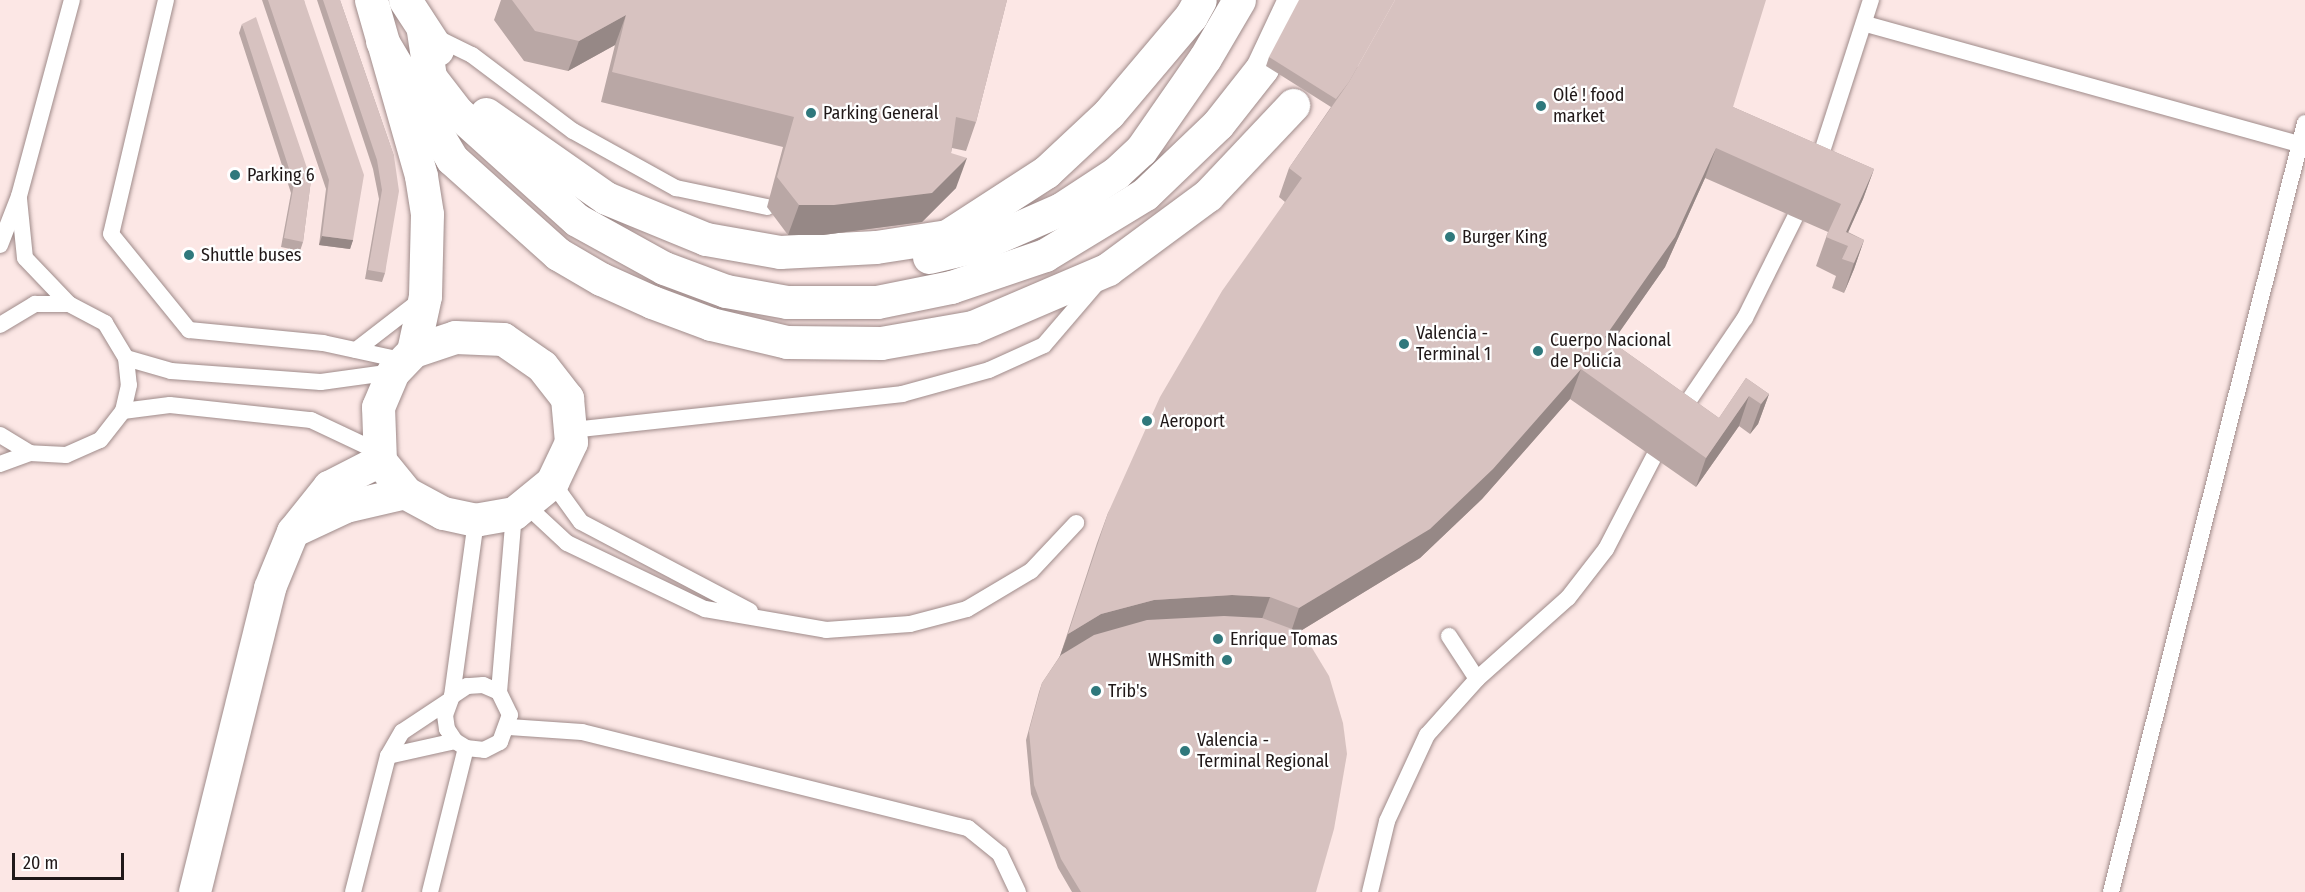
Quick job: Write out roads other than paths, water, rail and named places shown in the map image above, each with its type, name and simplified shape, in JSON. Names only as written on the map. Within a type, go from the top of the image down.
[{"type":"street","points":[[371,0],[423,185],[428,214],[425,296],[402,361],[378,407],[380,457],[406,493],[443,513],[476,520],[520,509],[552,482],[571,442],[572,430],[567,398],[542,366],[503,339],[455,337],[402,361]]},
{"type":"street","points":[[405,0],[423,31],[486,115],[606,198],[706,239],[780,252],[823,264],[907,262],[979,245],[1061,208],[1116,173],[1141,150],[1205,58],[1239,0]]},
{"type":"street","points":[[780,252],[876,247],[947,236],[1046,172],[1109,113],[1191,16],[1200,0]]},
{"type":"street","points":[[423,31],[430,77],[456,112],[577,220],[664,268],[726,291],[787,302],[877,302],[951,288],[1045,255],[1145,194],[1218,124],[1262,68],[1294,0]]},
{"type":"street","points":[[382,41],[452,159],[477,185],[558,254],[601,279],[711,324],[787,342],[881,343],[973,327],[1108,269],[1208,195],[1293,105]]},
{"type":"street","points":[[195,892],[270,588],[292,532],[329,487],[380,457]]},
{"type":"street","points":[[292,532],[346,507],[406,493]]},
{"type":"lane","points":[[0,245],[19,195],[72,0]]},
{"type":"lane","points":[[166,0],[111,234],[189,330],[323,343],[402,361]]},
{"type":"lane","points":[[1370,892],[1386,821],[1427,735],[1477,679],[1568,598],[1606,549],[1650,458],[1745,318],[1797,216],[1834,122],[1866,24],[1871,0]]},
{"type":"lane","points":[[1866,24],[2302,146]]},
{"type":"lane","points":[[423,31],[472,55],[573,131],[676,188],[767,207]]},
{"type":"lane","points":[[2111,892],[2302,146],[2305,123]]},
{"type":"lane","points":[[0,464],[30,453],[66,455],[100,440],[123,411],[129,385],[126,358],[105,323],[69,304],[25,258],[19,195]]},
{"type":"lane","points":[[572,430],[902,394],[989,370],[1044,345],[1108,269]]},
{"type":"lane","points":[[356,350],[425,296]]},
{"type":"lane","points":[[0,325],[35,304],[69,304]]},
{"type":"lane","points":[[126,358],[171,371],[321,382],[402,361]]},
{"type":"lane","points":[[123,411],[171,405],[311,420],[380,457]]},
{"type":"lane","points":[[0,435],[30,453]]},
{"type":"lane","points":[[552,482],[581,522],[762,617]]},
{"type":"lane","points":[[388,756],[461,745],[484,750],[500,742],[509,726],[510,715],[499,692],[520,509],[577,548],[705,609],[762,617],[826,630],[910,624],[967,609],[1031,571],[1076,523]]},
{"type":"lane","points":[[430,892],[461,745],[446,722],[476,520]]},
{"type":"lane","points":[[1449,636],[1477,679]]},
{"type":"lane","points":[[353,892],[388,756],[402,732],[467,686],[483,685],[499,692]]},
{"type":"lane","points":[[509,726],[582,732],[969,828],[1000,854],[1018,892]]},
{"type":"place","name":"Olé ! food market","points":[[1541,106]]},
{"type":"place","name":"Parking General","points":[[811,113]]},
{"type":"place","name":"Parking 6","points":[[235,175]]},
{"type":"place","name":"Burger King","points":[[1450,237]]},
{"type":"place","name":"Shuttle buses","points":[[189,255]]},
{"type":"place","name":"Valencia - Terminal 1","points":[[1404,344]]},
{"type":"place","name":"Cuerpo Nacional de Policía","points":[[1538,351]]},
{"type":"place","name":"Aeroport","points":[[1147,421]]},
{"type":"place","name":"Enrique Tomas","points":[[1218,639]]},
{"type":"place","name":"WHSmith","points":[[1227,660]]},
{"type":"place","name":"Trib's","points":[[1096,691]]},
{"type":"place","name":"Valencia - Terminal Regional","points":[[1185,751]]}]
